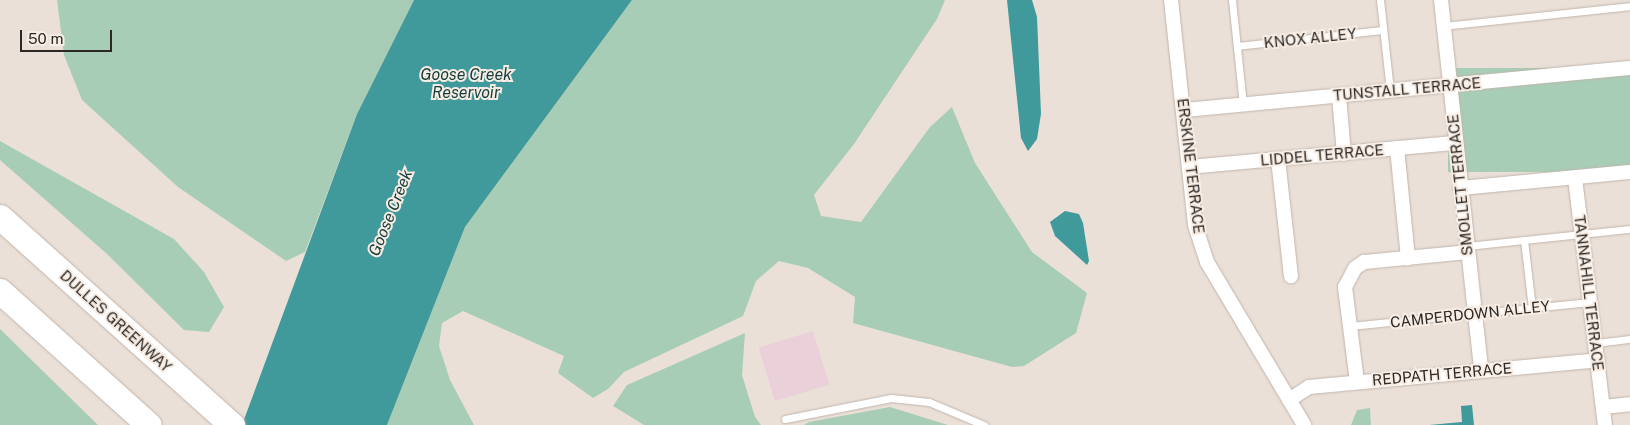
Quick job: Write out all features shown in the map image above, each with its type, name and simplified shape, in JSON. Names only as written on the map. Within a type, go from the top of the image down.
[{"type":"highway","name":"DULLES GREENWAY","points":[[0,218],[232,425]]},
{"type":"highway","points":[[0,292],[146,423]]},
{"type":"street","name":"ERSKINE TERRACE","points":[[1172,0],[1195,225],[1207,262],[1304,425]]},
{"type":"street","name":"SMOLLET TERRACE","points":[[1441,0],[1455,143],[1482,369]]},
{"type":"street","name":"TUNSTALL TERRACE","points":[[1184,110],[1630,68]]},
{"type":"street","points":[[1339,96],[1344,154]]},
{"type":"street","name":"LIDDEL TERRACE","points":[[1189,167],[1455,143]]},
{"type":"street","points":[[1397,148],[1408,258]]},
{"type":"street","points":[[1278,159],[1291,276]]},
{"type":"street","points":[[1460,188],[1630,172]]},
{"type":"street","name":"TANNAHILL TERRACE","points":[[1576,178],[1605,425]]},
{"type":"street","points":[[1357,382],[1346,287],[1355,268],[1364,262],[1408,258],[1467,249]]},
{"type":"street","name":"REDPATH TERRACE","points":[[1288,400],[1310,387],[1482,369],[1598,360]]},
{"type":"street","points":[[1603,407],[1630,404]]},
{"type":"lane","points":[[1232,0],[1243,104]]},
{"type":"lane","points":[[1380,0],[1390,92]]},
{"type":"lane","points":[[1444,26],[1630,6]]},
{"type":"lane","name":"KNOX ALLEY","points":[[1237,46],[1383,30]]},
{"type":"lane","points":[[1467,249],[1524,240],[1630,229]]},
{"type":"lane","points":[[1524,240],[1532,308]]},
{"type":"lane","name":"CAMPERDOWN ALLEY","points":[[1350,326],[1591,302]]},
{"type":"lane","points":[[1596,343],[1630,339]]},
{"type":"lane","points":[[785,419],[891,398],[929,402],[984,425]]},
{"type":"shaded area","points":[[813,331],[829,385],[775,401],[758,348]]},
{"type":"green space","points":[[57,0],[414,0],[357,114],[305,252],[286,261],[178,187],[82,100],[64,55]]},
{"type":"green space","points":[[632,0],[945,0],[937,19],[854,144],[814,195],[821,216],[861,222],[930,127],[952,107],[975,163],[1032,252],[1087,293],[1076,333],[1024,366],[1012,367],[853,323],[855,297],[808,268],[779,261],[756,281],[743,316],[624,372],[608,389],[593,398],[558,373],[564,356],[463,311],[442,323],[439,346],[450,380],[474,425],[387,425],[465,227]]},
{"type":"green space","points":[[1448,68],[1630,68],[1630,172],[1448,172]]},
{"type":"green space","points":[[0,141],[174,239],[204,272],[224,307],[209,332],[184,330],[107,254],[0,160]]},
{"type":"green space","points":[[0,329],[98,425],[0,425]]},
{"type":"green space","points":[[745,333],[742,375],[755,417],[761,425],[644,425],[613,406],[627,385]]},
{"type":"green space","points":[[890,407],[948,425],[804,425],[809,422]]},
{"type":"green space","points":[[1370,408],[1371,425],[1351,425],[1357,410]]},
{"type":"water","name":"Goose Creek Reservoir","points":[[414,0],[632,0],[465,227],[387,425],[242,425],[357,114]]},
{"type":"water","points":[[1007,0],[1032,0],[1037,17],[1041,114],[1037,139],[1028,151],[1021,138]]},
{"type":"water","points":[[1065,211],[1079,214],[1083,223],[1089,261],[1087,265],[1055,236],[1050,222]]},
{"type":"water","points":[[1472,405],[1474,425],[1429,425],[1462,422],[1461,406]]},
{"type":"water label","name":"Goose Creek","points":[[391,213]]}]
